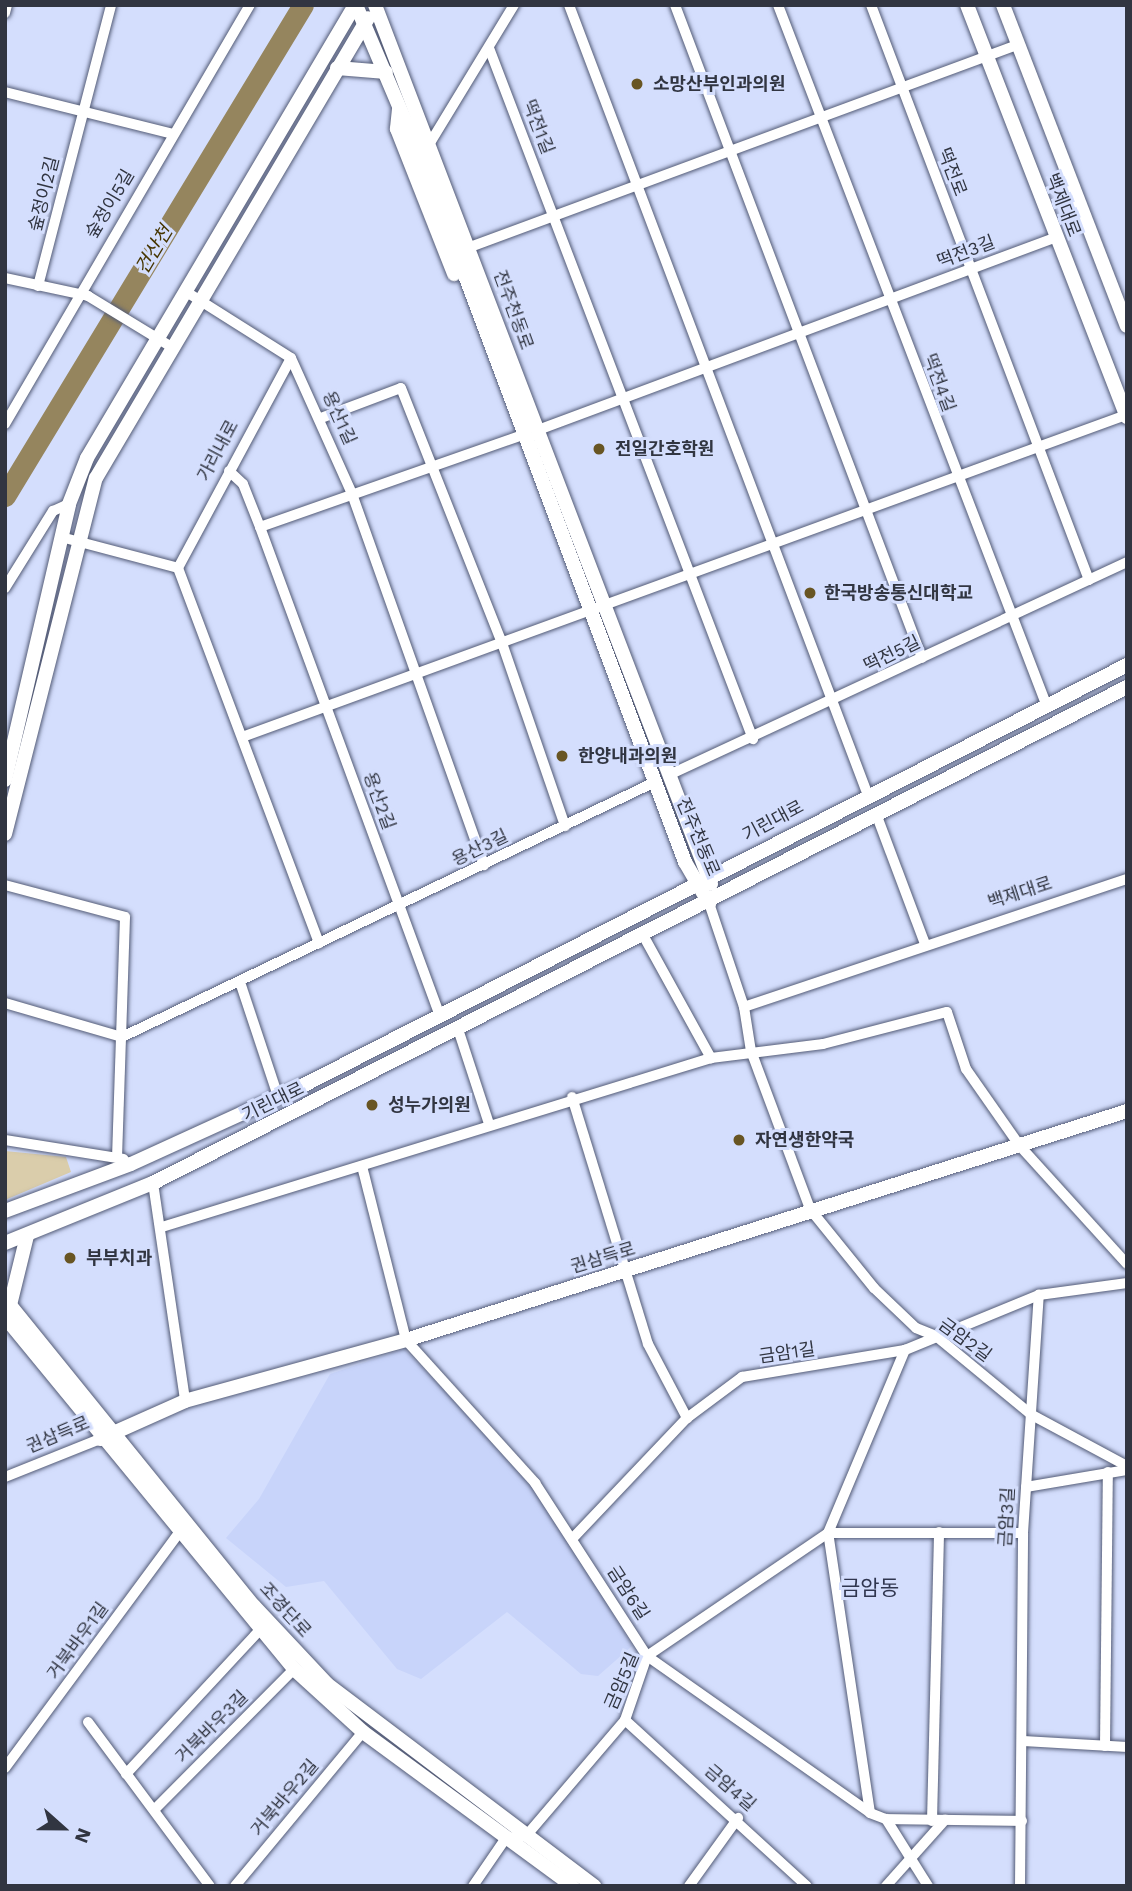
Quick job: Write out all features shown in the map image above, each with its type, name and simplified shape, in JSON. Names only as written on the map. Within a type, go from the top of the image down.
[{"type":"street","points":[[5,13],[7,5]]},
{"type":"street","name":"숲정이2길","points":[[38,286],[111,5]]},
{"type":"street","name":"숲정이5길","points":[[5,424],[75,296],[250,5]]},
{"type":"street","points":[[5,834],[13,752],[69,504],[87,458],[151,335],[185,291],[356,5]]},
{"type":"street","name":"전주천동로","points":[[356,5],[538,430],[655,782],[695,884],[709,903]]},
{"type":"street","points":[[430,143],[514,5]]},
{"type":"street","points":[[569,5],[731,422],[867,793]]},
{"type":"street","points":[[675,5],[922,658]]},
{"type":"street","points":[[778,5],[890,299]]},
{"type":"street","name":"떡전로","points":[[871,5],[970,270]]},
{"type":"street","name":"백제대로","points":[[1003,5],[1127,326]]},
{"type":"street","points":[[5,780],[96,478],[170,346],[377,6]]},
{"type":"street","name":"전주천동로","points":[[377,6],[430,143],[462,250],[472,301],[523,435],[671,774],[712,875],[709,903]]},
{"type":"street","name":"백제대로","points":[[971,6],[986,56],[1054,238],[1126,416]]},
{"type":"street","points":[[462,250],[1017,45]]},
{"type":"street","name":"떡전1길","points":[[489,48],[553,218]]},
{"type":"street","points":[[337,68],[386,72]]},
{"type":"street","points":[[5,92],[173,134]]},
{"type":"street","points":[[399,104],[397,129],[464,302],[472,301]]},
{"type":"street","points":[[553,218],[753,739]]},
{"type":"street","name":"떡전3길","points":[[538,430],[1054,238]]},
{"type":"street","points":[[970,270],[1089,580]]},
{"type":"street","points":[[5,278],[75,296],[88,296],[170,346]]},
{"type":"street","points":[[185,291],[291,358]]},
{"type":"street","name":"떡전4길","points":[[890,299],[955,478],[1046,704]]},
{"type":"street","name":"용산1길","points":[[291,358],[321,418],[352,494],[416,671]]},
{"type":"street","name":"가리내로","points":[[178,568],[291,358]]},
{"type":"street","points":[[321,418],[401,388],[501,640],[565,825]]},
{"type":"street","points":[[245,736],[501,640],[689,577],[774,542],[955,478],[1037,444],[1126,416]]},
{"type":"street","points":[[229,471],[243,484],[260,527],[523,435]]},
{"type":"street","points":[[5,587],[53,511],[69,504]]},
{"type":"street","name":"용산2길","points":[[260,527],[398,908]]},
{"type":"street","points":[[61,537],[178,568],[284,838],[319,943]]},
{"type":"street","name":"떡전5길","points":[[671,774],[832,703],[1127,562]]},
{"type":"street","name":"기린대로","points":[[5,1211],[131,1164],[278,1096],[440,1016],[867,793],[1127,665]]},
{"type":"street","points":[[416,671],[484,865]]},
{"type":"street","name":"기린대로","points":[[5,1243],[153,1183],[878,819],[1127,687]]},
{"type":"street","name":"용산3길","points":[[122,1037],[241,985],[319,943],[398,908],[655,782]]},
{"type":"street","points":[[744,1007],[925,944],[878,819]]},
{"type":"street","name":"백제대로","points":[[925,944],[1127,879]]},
{"type":"street","points":[[5,885],[125,917],[117,1155]]},
{"type":"street","points":[[709,903],[744,1007],[751,1051],[810,1209]]},
{"type":"street","points":[[398,908],[440,1016]]},
{"type":"street","points":[[643,936],[711,1058]]},
{"type":"street","name":"기린대로","points":[[241,985],[278,1096]]},
{"type":"street","points":[[5,1003],[122,1037]]},
{"type":"street","points":[[162,1227],[362,1166],[572,1097],[711,1058],[823,1044],[947,1012],[966,1069],[1020,1146],[1127,1264]]},
{"type":"street","points":[[458,1029],[489,1124]]},
{"type":"street","points":[[572,1097],[622,1272],[648,1344],[687,1418]]},
{"type":"street","name":"권삼득로","points":[[5,1477],[184,1401],[406,1340],[810,1209],[1127,1111]]},
{"type":"street","points":[[5,1140],[117,1155],[131,1164]]},
{"type":"street","points":[[362,1166],[406,1340]]},
{"type":"street","points":[[153,1183],[162,1227],[184,1401]]},
{"type":"street","name":"금암2길","points":[[810,1209],[874,1289],[916,1328],[936,1336],[1032,1415],[1127,1468]]},
{"type":"street","points":[[7,1307],[27,1236]]},
{"type":"street","points":[[870,1813],[828,1533],[905,1350],[1039,1295],[1127,1283]]},
{"type":"street","name":"금암3길","points":[[1020,1886],[1024,1741],[1023,1533],[1039,1295]]},
{"type":"street","name":"조경단로","points":[[7,1307],[178,1534],[294,1669],[363,1731],[573,1886]]},
{"type":"street","name":"금암6길","points":[[406,1340],[535,1483],[647,1656],[870,1813],[886,1819],[1022,1821]]},
{"type":"street","name":"금암1길","points":[[572,1539],[687,1418],[742,1377],[905,1350]]},
{"type":"street","name":"조경단로","points":[[106,1436],[327,1684],[594,1886]]},
{"type":"street","points":[[1026,1487],[1127,1468]]},
{"type":"street","points":[[1105,1746],[1108,1472]]},
{"type":"street","points":[[932,1821],[939,1532]]},
{"type":"street","points":[[828,1533],[1023,1533]]},
{"type":"street","name":"금암5길","points":[[526,1836],[625,1720],[647,1656],[828,1533]]},
{"type":"street","name":"거북바우1길","points":[[5,1768],[178,1534]]},
{"type":"street","name":"거북바우3길","points":[[126,1774],[259,1631]]},
{"type":"street","name":"거북바우3길","points":[[155,1810],[294,1669]]},
{"type":"street","name":"금암4길","points":[[625,1720],[738,1818],[807,1886]]},
{"type":"street","points":[[88,1722],[210,1886]]},
{"type":"street","name":"거북바우2길","points":[[235,1886],[363,1731]]},
{"type":"street","points":[[1024,1741],[1127,1746]]},
{"type":"street","points":[[689,1886],[738,1818]]},
{"type":"street","points":[[886,1819],[928,1886]]},
{"type":"street","points":[[886,1886],[913,1863],[946,1820]]},
{"type":"street","points":[[473,1886],[506,1839],[526,1836]]},
{"type":"shaded area","points":[[5,1151],[66,1157],[71,1172],[5,1200]]},
{"type":"shaded area","points":[[404,1349],[530,1480],[580,1556],[632,1646],[598,1676],[581,1674],[507,1612],[421,1679],[397,1669],[324,1581],[286,1587],[226,1538],[259,1499],[330,1374]]},
{"type":"waterway","name":"건산천","points":[[5,496],[303,5]]},
{"type":"place","name":"소망산부인과의원","points":[[637,84]]},
{"type":"place","name":"전일간호학원","points":[[599,449]]},
{"type":"place","name":"한국방송통신대학교","points":[[810,593]]},
{"type":"place","name":"한양내과의원","points":[[562,756]]},
{"type":"place","name":"성누가의원","points":[[372,1105]]},
{"type":"place","name":"자연생한약국","points":[[739,1140]]},
{"type":"place","name":"부부치과","points":[[70,1258]]},
{"type":"district","name":"금암동","points":[[870,1588]]}]
